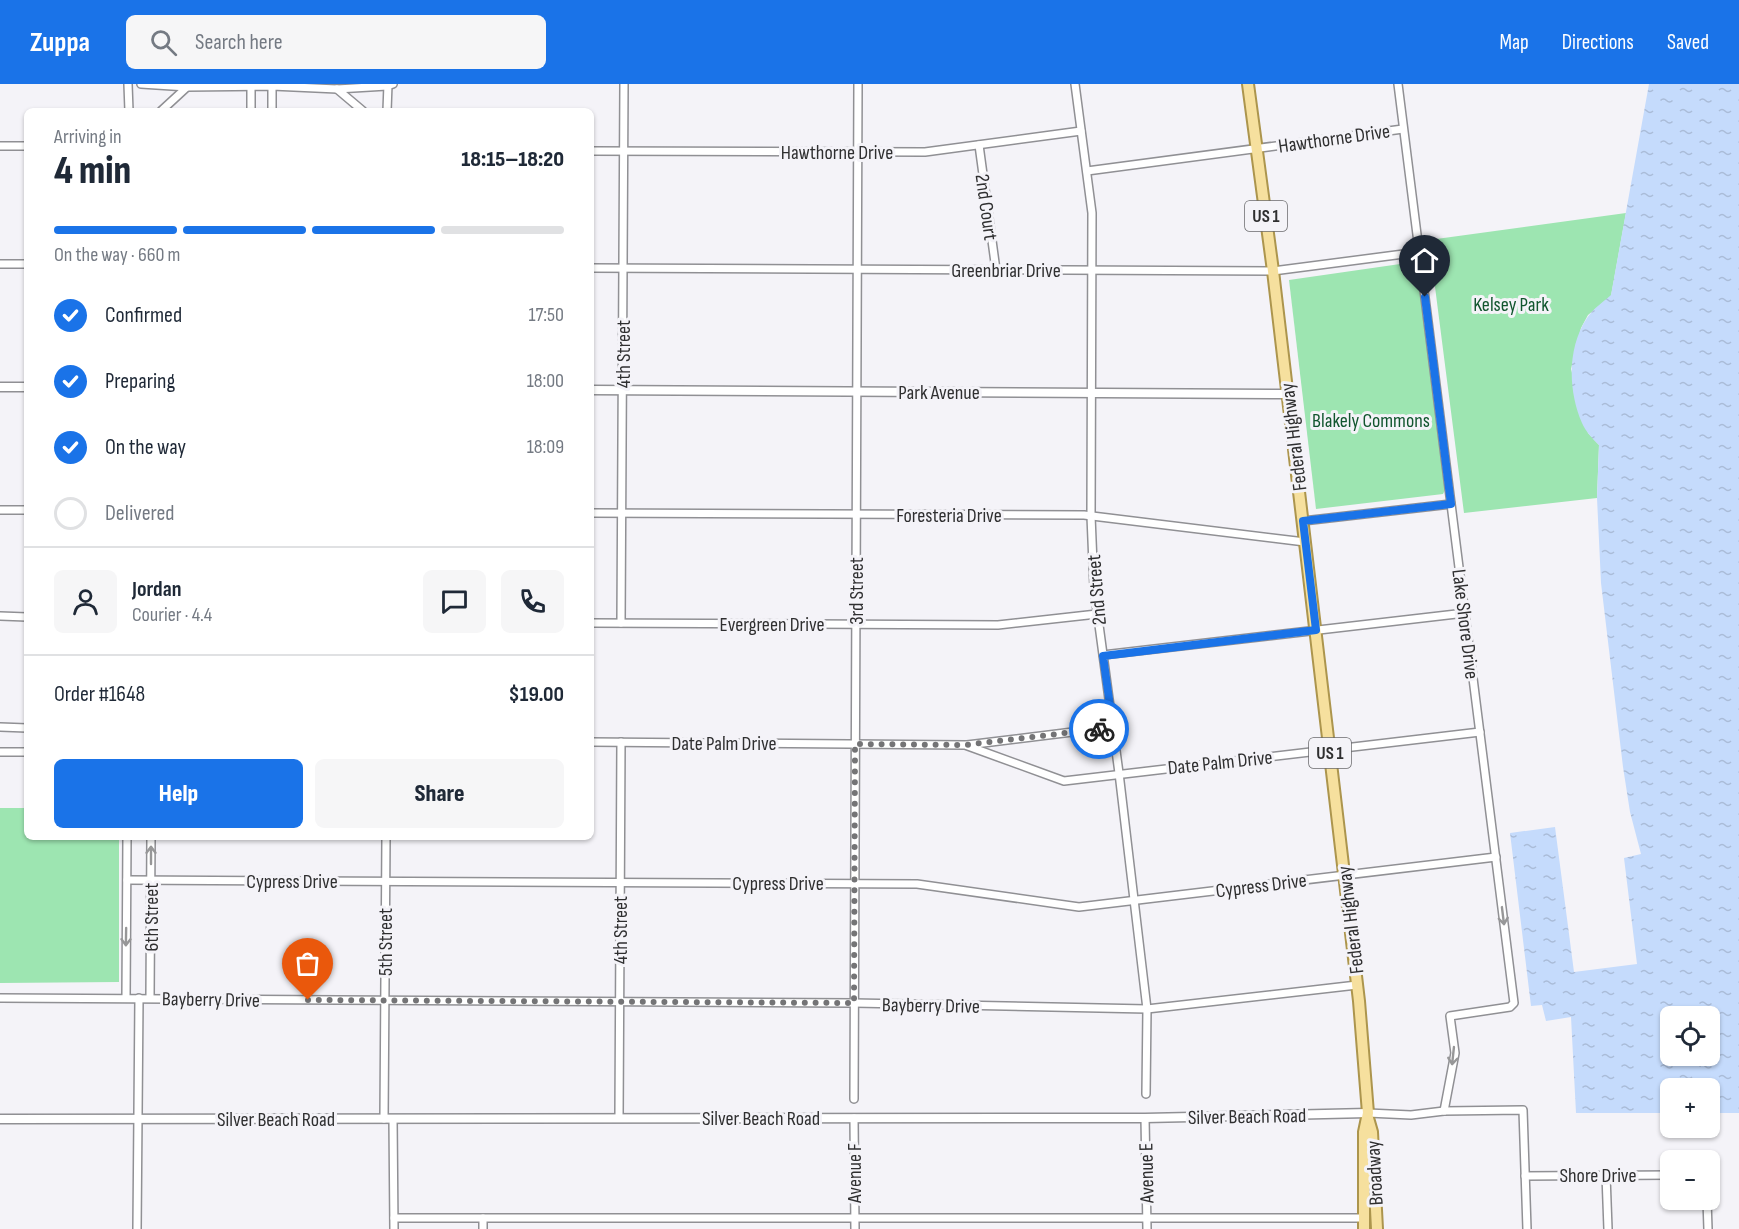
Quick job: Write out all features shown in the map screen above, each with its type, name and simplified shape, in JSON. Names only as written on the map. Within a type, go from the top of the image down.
[{"type":"main road","name":"Federal Highway","points":[[1248,84],[1316,630],[1357,986],[1368,1116]]},
{"type":"main road","name":"Broadway","points":[[1364,1223],[1364,1132],[1368,1116]]},
{"type":"main road","name":"Broadway","points":[[1368,1116],[1372,1132],[1377,1229]]},
{"type":"street","points":[[128,84],[129,108]]},
{"type":"street","points":[[141,84],[187,87],[272,85],[338,89],[389,85],[387,108]]},
{"type":"street","name":"4th Street","points":[[621,623],[624,84]]},
{"type":"street","name":"3rd Street","points":[[854,1099],[858,84]]},
{"type":"street","name":"2nd Street","points":[[1075,84],[1092,213],[1091,516],[1094,588],[1147,1009],[1146,1094]]},
{"type":"street","name":"Lake Shore Drive","points":[[1398,84],[1514,1003],[1510,1007],[1450,1016],[1455,1053],[1444,1111]]},
{"type":"street","points":[[251,85],[251,108]]},
{"type":"street","points":[[272,85],[272,108]]},
{"type":"street","points":[[164,108],[187,87]]},
{"type":"street","points":[[338,89],[360,108]]},
{"type":"street","name":"Hawthorne Drive","points":[[1087,171],[1403,129]]},
{"type":"street","name":"Hawthorne Drive","points":[[594,151],[925,152],[1081,131]]},
{"type":"street","name":"2nd Court","points":[[979,145],[996,270]]},
{"type":"street","points":[[0,146],[24,146]]},
{"type":"street","name":"Greenbriar Drive","points":[[594,268],[1273,271],[1419,252]]},
{"type":"street","points":[[0,264],[24,264]]},
{"type":"street","points":[[0,387],[24,387]]},
{"type":"street","name":"Park Avenue","points":[[594,390],[1288,394]]},
{"type":"street","points":[[1303,521],[1451,504]]},
{"type":"street","points":[[0,510],[24,510]]},
{"type":"street","name":"Foresteria Drive","points":[[594,513],[1091,516],[1305,542]]},
{"type":"street","name":"Evergreen Drive","points":[[594,623],[998,625],[1097,614]]},
{"type":"street","points":[[1103,656],[1465,614]]},
{"type":"street","points":[[0,616],[24,617]]},
{"type":"street","points":[[0,727],[24,728]]},
{"type":"street","name":"Date Palm Drive","points":[[594,742],[965,745],[1113,727]]},
{"type":"street","name":"Date Palm Drive","points":[[965,745],[1064,781],[1480,732]]},
{"type":"street","name":"4th Street","points":[[619,1119],[621,742]]},
{"type":"street","points":[[0,752],[24,752]]},
{"type":"street","name":"6th Street","points":[[126,998],[128,840]]},
{"type":"street","name":"6th Street","points":[[150,998],[151,840]]},
{"type":"street","name":"5th Street","points":[[386,840],[385,1000],[394,1229]]},
{"type":"street","name":"Cypress Drive","points":[[127,880],[918,884],[1079,907],[1496,858]]},
{"type":"street","name":"Bayberry Drive","points":[[0,998],[854,1003],[1147,1009],[1357,986]]},
{"type":"street","points":[[137,1229],[139,998]]},
{"type":"street","name":"Silver Beach Road","points":[[0,1119],[1145,1118],[1368,1116],[1411,1115],[1444,1111],[1523,1110],[1525,1176]]},
{"type":"street","name":"Avenue F","points":[[854,1118],[855,1229]]},
{"type":"street","name":"Avenue E","points":[[1145,1118],[1147,1229]]},
{"type":"street","name":"Shore Drive","points":[[1525,1176],[1660,1175]]},
{"type":"street","points":[[1525,1176],[1527,1229]]},
{"type":"street","points":[[1606,1176],[1608,1229]]},
{"type":"street","points":[[1707,1210],[1708,1229]]},
{"type":"street","points":[[394,1218],[1147,1217],[1364,1223]]},
{"type":"street","points":[[483,1218],[483,1229]]},
{"type":"green space","name":"Kelsey Park","points":[[1626,213],[1611,296],[1588,315],[1581,328],[1571,369],[1588,433],[1599,445],[1597,498],[1464,513],[1429,240]]},
{"type":"green space","name":"Blakely Commons","points":[[1414,262],[1417,267],[1445,490],[1443,494],[1316,509],[1289,280]]},
{"type":"green space","points":[[0,808],[24,808],[24,840],[119,840],[119,982],[0,983]]},
{"type":"water","points":[[1649,84],[1739,84],[1739,1113],[1720,1113],[1720,1078],[1660,1078],[1660,1113],[1576,1113],[1571,1017],[1546,1021],[1542,1005],[1531,1006],[1510,833],[1555,827],[1574,972],[1637,964],[1624,858],[1641,854],[1630,812],[1623,767],[1601,583],[1597,498],[1599,445],[1582,423],[1577,411],[1572,384],[1576,343],[1580,330],[1592,312],[1611,295]]},
{"type":"way so far","points":[[308,1000],[854,1003],[855,744],[965,745],[1099,729]]},
{"type":"route","points":[[1099,729],[1113,727],[1103,656],[1316,630],[1303,521],[1451,504],[1425,297]]}]
